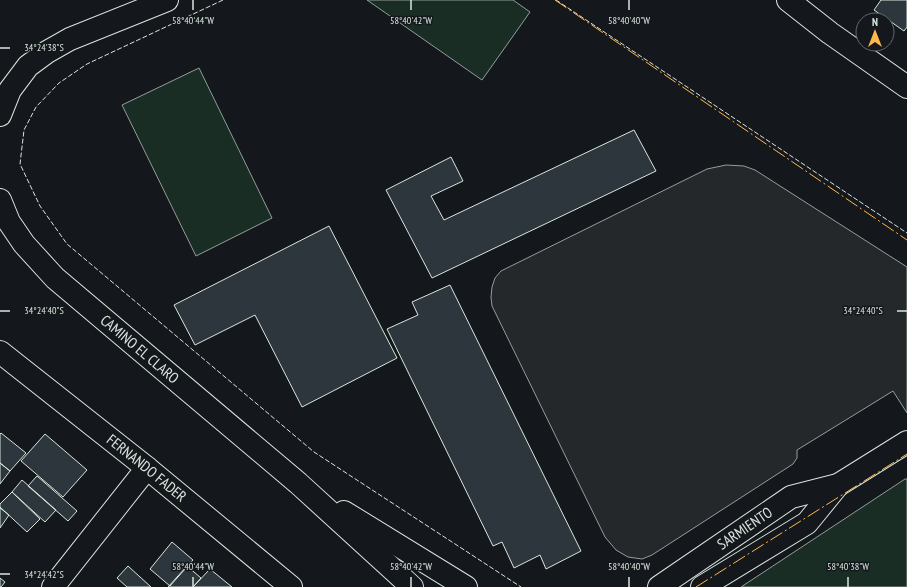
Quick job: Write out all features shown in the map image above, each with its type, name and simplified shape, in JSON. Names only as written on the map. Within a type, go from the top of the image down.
[{"type":"street","points":[[0,115],[10,90],[28,66],[47,52],[70,39],[167,0]]},
{"type":"street","points":[[788,0],[830,33],[907,87]]},
{"type":"street","name":"CAMINO EL CLARO","points":[[0,200],[9,222],[24,244],[55,278],[298,483],[412,587]]},
{"type":"street","name":"FERNANDO FADER","points":[[0,352],[147,468],[292,587]]},
{"type":"street","name":"SARMIENTO","points":[[659,587],[791,498],[838,485],[907,442]]},
{"type":"street","points":[[54,587],[147,468]]},
{"type":"street","name":"CAMINO EL CLARO","points":[[298,483],[466,587]]},
{"type":"street","name":"SARMIENTO","points":[[702,587],[807,523],[838,485]]},
{"type":"green space","points":[[367,0],[513,0],[530,12],[482,80]]},
{"type":"green space","points":[[199,68],[272,218],[196,256],[122,105]]},
{"type":"green space","points":[[907,479],[907,587],[741,587]]},
{"type":"shaded area","points":[[726,165],[744,166],[755,170],[907,267],[907,413],[893,391],[797,450],[797,458],[793,464],[652,555],[642,559],[628,557],[616,550],[605,537],[492,306],[492,287],[495,278],[501,271],[707,169]]},
{"type":"building","points":[[881,0],[907,0],[907,27],[904,31],[895,25],[895,12],[877,12],[874,10]]},
{"type":"building","points":[[634,130],[656,171],[432,278],[386,190],[451,157],[463,181],[431,196],[444,220]]},
{"type":"building","points":[[329,226],[397,358],[302,407],[255,315],[195,345],[174,305]]},
{"type":"building","points":[[450,285],[581,551],[546,569],[540,555],[514,568],[502,542],[493,546],[387,329],[418,315],[412,302]]},
{"type":"building","points":[[1,433],[26,453],[10,471],[0,463]]},
{"type":"building","points":[[45,434],[87,470],[63,497],[21,461]]},
{"type":"building","points":[[0,463],[10,471],[0,484]]},
{"type":"building","points":[[37,476],[77,511],[68,521],[28,486]]},
{"type":"building","points":[[22,480],[56,510],[45,522],[12,492]]},
{"type":"building","points":[[12,492],[40,519],[27,532],[0,507],[0,504]]},
{"type":"building","points":[[0,508],[9,515],[0,528]]},
{"type":"building","points":[[172,542],[193,560],[170,586],[150,569]]},
{"type":"building","points":[[128,566],[151,587],[127,587],[117,578]]},
{"type":"building","points":[[187,566],[201,578],[193,587],[168,587]]},
{"type":"building","points":[[210,569],[232,587],[193,587]]},
{"type":"building","points":[[0,578],[5,582],[1,587],[0,587]]},
{"type":"fence","points":[[223,0],[87,64],[59,83],[36,107],[24,130],[20,164],[40,206],[67,244],[314,452],[521,587]]},
{"type":"fence","points":[[556,0],[907,233]]},
{"type":"power","points":[[555,0],[907,240]]},
{"type":"power","points":[[696,587],[907,454]]}]
